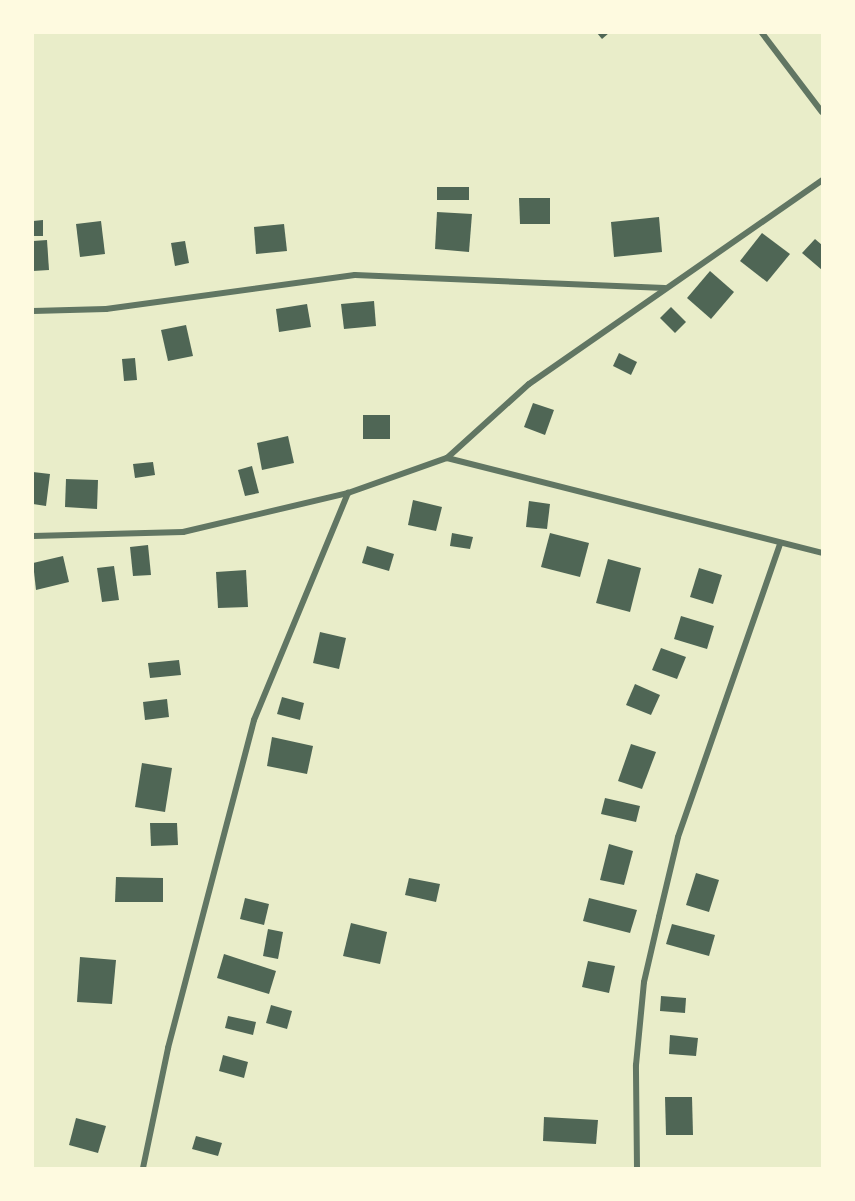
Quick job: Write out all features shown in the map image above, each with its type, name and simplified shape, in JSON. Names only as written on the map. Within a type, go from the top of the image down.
[{"type":"street","points":[[762,33],[822,112]]},
{"type":"street","points":[[33,536],[183,532],[348,493],[447,458],[529,384],[822,180]]},
{"type":"street","points":[[33,311],[106,309],[355,275],[665,288]]},
{"type":"street","points":[[447,458],[822,553]]},
{"type":"street","points":[[143,1168],[168,1048],[254,720],[348,493]]},
{"type":"street","points":[[636,1168],[636,1065],[644,982],[656,927],[678,837],[780,544]]},
{"type":"building","points":[[597,33],[609,33],[602,39]]},
{"type":"building","points":[[437,187],[469,187],[469,200],[437,200]]},
{"type":"building","points":[[519,198],[550,198],[550,224],[520,224]]},
{"type":"building","points":[[437,212],[472,214],[469,252],[435,249]]},
{"type":"building","points":[[659,217],[662,252],[614,257],[611,222]]},
{"type":"building","points":[[43,220],[43,236],[33,236],[33,221]]},
{"type":"building","points":[[101,221],[105,254],[80,257],[76,224]]},
{"type":"building","points":[[284,224],[287,251],[256,254],[254,227]]},
{"type":"building","points":[[762,233],[790,254],[767,282],[740,261]]},
{"type":"building","points":[[815,239],[822,245],[822,270],[802,253]]},
{"type":"building","points":[[47,240],[49,270],[33,271],[33,241]]},
{"type":"building","points":[[185,241],[189,263],[175,266],[171,243]]},
{"type":"building","points":[[710,271],[734,292],[711,319],[687,298]]},
{"type":"building","points":[[374,301],[376,326],[344,329],[341,304]]},
{"type":"building","points":[[307,304],[311,327],[279,332],[276,309]]},
{"type":"building","points":[[671,307],[686,322],[675,333],[660,318]]},
{"type":"building","points":[[186,325],[193,356],[168,361],[161,330]]},
{"type":"building","points":[[619,353],[637,362],[631,375],[613,366]]},
{"type":"building","points":[[135,358],[137,380],[124,381],[122,359]]},
{"type":"building","points":[[533,403],[554,410],[545,435],[524,427]]},
{"type":"building","points":[[363,415],[390,415],[390,439],[363,439]]},
{"type":"building","points":[[288,436],[294,463],[262,470],[257,443]]},
{"type":"building","points":[[153,462],[155,475],[135,478],[133,464]]},
{"type":"building","points":[[252,466],[259,493],[245,496],[238,470]]},
{"type":"building","points":[[33,472],[50,474],[46,506],[33,504]]},
{"type":"building","points":[[66,479],[98,480],[97,509],[65,507]]},
{"type":"building","points":[[413,500],[442,507],[436,531],[408,525]]},
{"type":"building","points":[[529,501],[550,504],[547,529],[526,527]]},
{"type":"building","points":[[452,533],[473,537],[470,549],[450,546]]},
{"type":"building","points":[[550,533],[589,543],[580,577],[541,567]]},
{"type":"building","points":[[148,545],[151,575],[133,576],[130,547]]},
{"type":"building","points":[[367,546],[394,554],[389,571],[362,563]]},
{"type":"building","points":[[63,556],[69,582],[36,590],[33,563]]},
{"type":"building","points":[[608,559],[641,568],[630,612],[596,603]]},
{"type":"building","points":[[114,566],[119,600],[102,602],[97,568]]},
{"type":"building","points":[[699,568],[722,575],[713,604],[690,597]]},
{"type":"building","points":[[246,570],[248,607],[218,608],[216,572]]},
{"type":"building","points":[[681,616],[714,626],[707,649],[674,639]]},
{"type":"building","points":[[320,632],[346,638],[339,669],[313,663]]},
{"type":"building","points":[[661,648],[686,657],[677,679],[652,670]]},
{"type":"building","points":[[179,660],[181,675],[150,678],[148,663]]},
{"type":"building","points":[[635,684],[660,695],[651,715],[626,705]]},
{"type":"building","points":[[282,697],[304,703],[300,720],[277,714]]},
{"type":"building","points":[[167,699],[169,717],[145,720],[143,702]]},
{"type":"building","points":[[272,737],[313,746],[307,774],[267,766]]},
{"type":"building","points":[[631,744],[656,752],[642,789],[618,781]]},
{"type":"building","points":[[142,763],[172,768],[165,812],[135,807]]},
{"type":"building","points":[[605,798],[640,806],[636,822],[601,814]]},
{"type":"building","points":[[150,823],[177,823],[178,845],[151,846]]},
{"type":"building","points":[[609,844],[633,851],[624,885],[600,880]]},
{"type":"building","points":[[696,873],[719,880],[709,912],[686,905]]},
{"type":"building","points":[[116,877],[163,878],[163,902],[115,902]]},
{"type":"building","points":[[409,878],[440,884],[436,902],[405,895]]},
{"type":"building","points":[[245,898],[269,904],[264,925],[240,919]]},
{"type":"building","points":[[589,898],[637,910],[630,933],[583,921]]},
{"type":"building","points":[[351,923],[387,932],[380,964],[343,956]]},
{"type":"building","points":[[672,924],[715,935],[709,956],[666,944]]},
{"type":"building","points":[[268,929],[283,932],[278,959],[263,956]]},
{"type":"building","points":[[224,954],[276,971],[269,994],[217,978]]},
{"type":"building","points":[[80,957],[116,960],[112,1004],[77,1002]]},
{"type":"building","points":[[588,961],[615,966],[609,993],[582,987]]},
{"type":"building","points":[[661,996],[686,998],[685,1013],[660,1011]]},
{"type":"building","points":[[271,1005],[292,1011],[287,1029],[266,1023]]},
{"type":"building","points":[[228,1016],[256,1022],[253,1035],[225,1028]]},
{"type":"building","points":[[670,1035],[698,1038],[696,1056],[669,1054]]},
{"type":"building","points":[[223,1055],[248,1062],[244,1078],[219,1071]]},
{"type":"building","points":[[665,1097],[692,1097],[693,1135],[666,1135]]},
{"type":"building","points":[[544,1117],[598,1120],[596,1144],[543,1141]]},
{"type":"building","points":[[76,1118],[106,1126],[98,1153],[69,1145]]},
{"type":"building","points":[[196,1136],[222,1143],[218,1156],[192,1149]]}]
